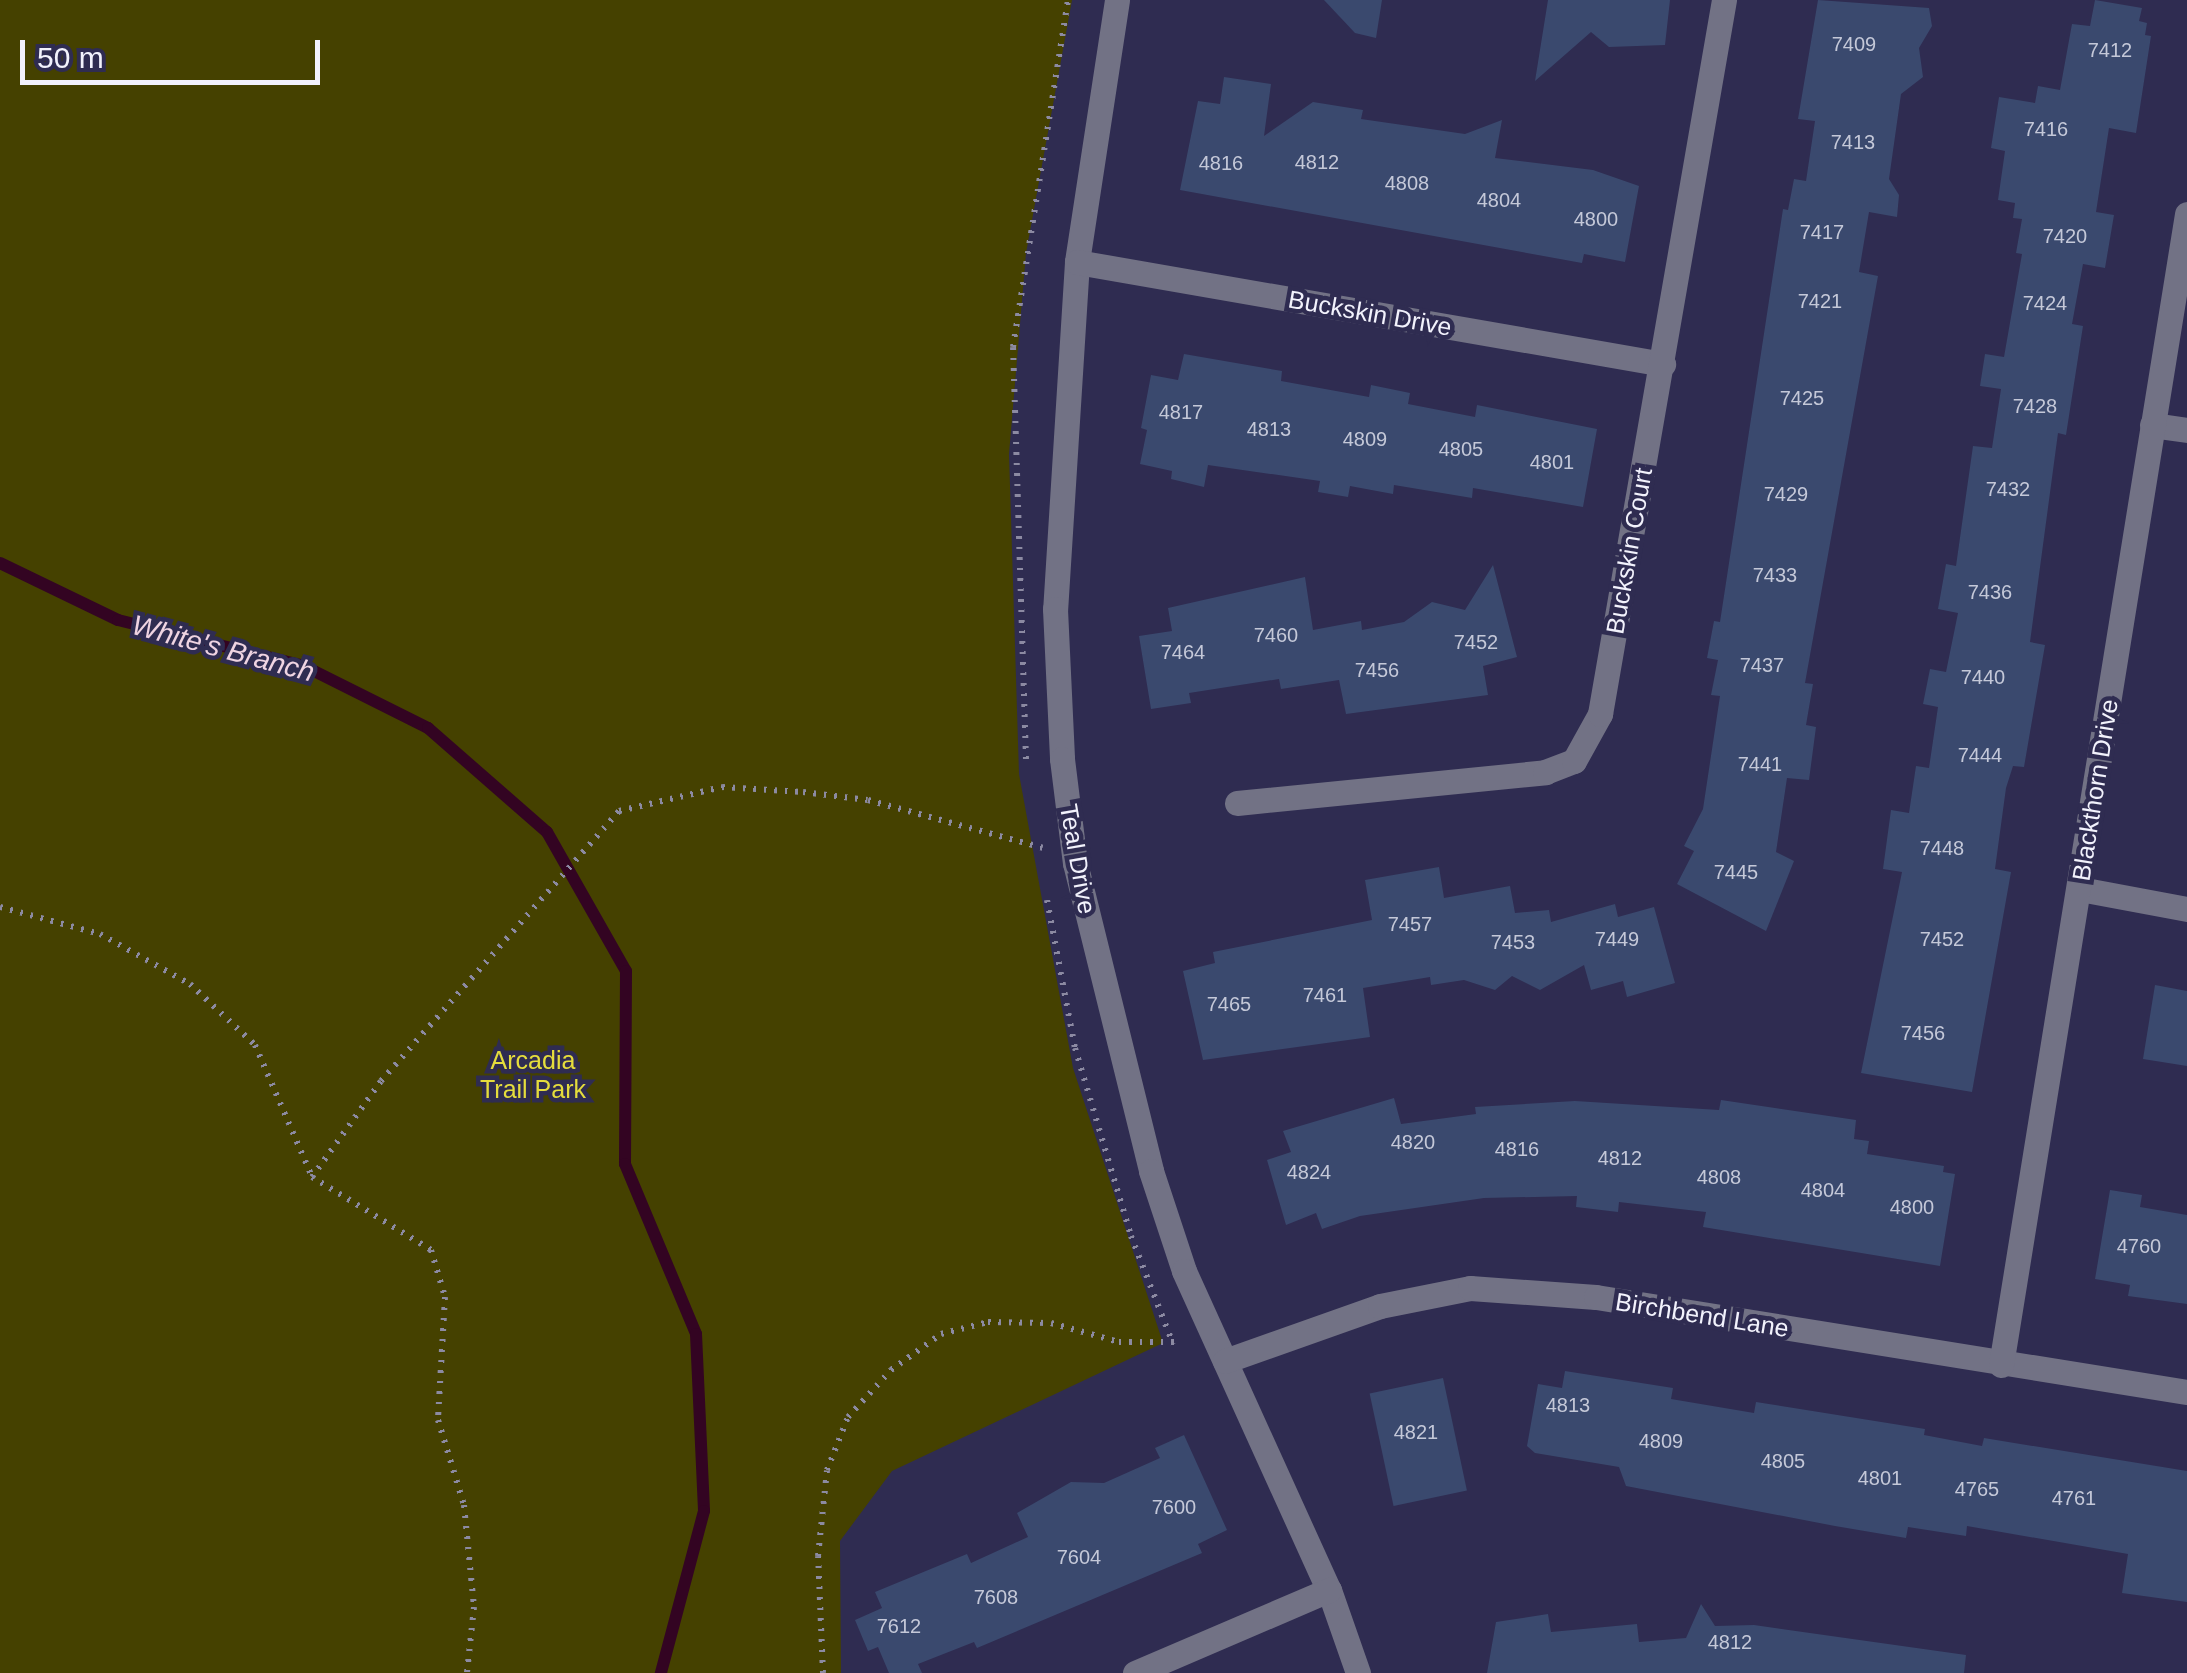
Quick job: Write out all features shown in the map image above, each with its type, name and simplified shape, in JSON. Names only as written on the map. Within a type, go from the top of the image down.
[{"type":"street","name":"Teal Drive","points":[[1118,0],[1077,262],[1054,609],[1074,850],[1151,1171],[1209,1327],[1329,1590],[1358,1673]]},
{"type":"street","name":"Buckskin Court","points":[[1238,803],[1545,772],[1574,761],[1600,714],[1724,0]]},
{"type":"street","name":"Blackthorn Drive","points":[[2001,1365],[2187,214]]},
{"type":"street","name":"Buckskin Drive","points":[[1077,262],[1663,364]]},
{"type":"street","points":[[2152,425],[2187,430]]},
{"type":"street","points":[[2080,888],[2187,909]]},
{"type":"street","name":"Birchbend Lane","points":[[1225,1361],[1380,1306],[1470,1288],[1596,1297],[2187,1392]]},
{"type":"street","points":[[1135,1673],[1329,1590]]},
{"type":"path","points":[[312,1177],[381,1081],[453,1004],[542,890],[619,811],[722,787],[868,800],[1037,848],[1074,850]]},
{"type":"path","points":[[0,907],[100,934],[190,984],[256,1045],[312,1177],[431,1250],[444,1297],[438,1420],[464,1505],[474,1607],[467,1673]]},
{"type":"path","points":[[823,1673],[818,1556],[827,1470],[848,1417],[891,1370],[941,1334],[988,1322],[1051,1324],[1119,1342],[1166,1346],[1209,1327]]},
{"type":"green space","name":"Arcadia Trail Park","points":[[0,0],[1072,0],[1026,253],[1009,454],[1019,774],[1073,1068],[1163,1343],[892,1471],[840,1541],[841,1673],[0,1673]]},
{"type":"building","points":[[1324,0],[1382,0],[1376,38],[1355,33]]},
{"type":"building","points":[[1548,0],[1670,0],[1665,45],[1609,47],[1591,32],[1535,81]]},
{"type":"building","points":[[1818,0],[1929,8],[1932,26],[1919,48],[1923,77],[1901,94],[1889,179],[1899,195],[1897,217],[1869,212],[1859,272],[1878,276],[1805,683],[1813,684],[1806,725],[1816,727],[1809,780],[1787,778],[1776,852],[1794,861],[1766,931],[1677,884],[1694,851],[1684,846],[1703,809],[1720,696],[1711,695],[1718,660],[1707,658],[1714,621],[1720,622],[1783,209],[1788,210],[1794,179],[1806,181],[1815,121],[1798,119]]},
{"type":"building","points":[[2095,0],[2142,8],[2139,21],[2147,23],[2145,35],[2151,36],[2136,133],[2109,128],[2096,212],[2114,215],[2105,268],[2083,264],[2072,324],[2083,326],[2066,435],[2058,433],[2030,642],[2045,645],[2024,767],[2013,766],[2006,788],[1995,869],[2011,872],[1972,1092],[1861,1073],[1902,872],[1883,869],[1891,810],[1909,813],[1916,766],[1929,768],[1938,707],[1923,704],[1930,669],[1946,672],[1958,613],[1938,609],[1946,564],[1956,566],[1973,446],[1992,448],[2001,389],[1980,386],[1985,354],[2004,357],[2022,254],[2016,253],[2022,219],[2013,218],[2015,203],[1998,200],[2005,151],[1991,148],[1999,97],[2035,103],[2038,86],[2060,90],[2072,24],[2090,26]]},
{"type":"building","points":[[1224,77],[1271,84],[1264,136],[1313,102],[1363,110],[1361,119],[1465,134],[1502,120],[1495,158],[1593,170],[1639,186],[1625,262],[1584,254],[1582,263],[1180,190],[1198,101],[1220,104]]},
{"type":"building","points":[[1184,354],[1282,371],[1281,381],[1369,397],[1371,385],[1410,393],[1408,404],[1475,417],[1477,405],[1597,429],[1583,507],[1473,488],[1472,498],[1394,485],[1393,494],[1350,486],[1348,497],[1318,492],[1320,481],[1208,465],[1204,487],[1171,479],[1172,471],[1140,464],[1147,430],[1141,428],[1151,375],[1178,380]]},
{"type":"building","points":[[1493,565],[1517,657],[1483,666],[1488,695],[1346,714],[1339,680],[1281,689],[1279,679],[1189,693],[1191,703],[1151,709],[1139,636],[1172,631],[1168,608],[1305,577],[1313,630],[1361,621],[1362,630],[1404,622],[1432,602],[1465,610]]},
{"type":"building","points":[[1439,867],[1444,898],[1510,886],[1515,913],[1549,910],[1551,922],[1615,904],[1618,917],[1654,907],[1675,983],[1627,997],[1623,981],[1591,990],[1584,965],[1540,990],[1512,976],[1495,990],[1464,980],[1431,985],[1430,977],[1363,988],[1370,1037],[1203,1060],[1183,971],[1215,963],[1213,952],[1372,920],[1365,880]]},
{"type":"building","points":[[2155,985],[2187,991],[2187,1066],[2143,1059]]},
{"type":"building","points":[[1394,1098],[1401,1124],[1476,1114],[1475,1107],[1575,1101],[1719,1110],[1721,1100],[1856,1120],[1854,1139],[1869,1141],[1867,1154],[1944,1166],[1943,1172],[1955,1174],[1940,1266],[1703,1227],[1706,1212],[1619,1202],[1618,1212],[1576,1207],[1577,1196],[1484,1198],[1360,1216],[1322,1229],[1316,1213],[1286,1225],[1267,1160],[1291,1152],[1283,1131]]},
{"type":"building","points":[[2110,1190],[2142,1195],[2140,1207],[2187,1215],[2187,1304],[2128,1296],[2130,1285],[2095,1279]]},
{"type":"building","points":[[1565,1371],[1673,1388],[1671,1399],[1754,1413],[1756,1402],[1925,1429],[1924,1435],[1982,1446],[1984,1438],[2187,1471],[2187,1602],[2122,1593],[2128,1554],[1967,1526],[1966,1536],[1908,1527],[1906,1538],[1835,1526],[1626,1486],[1619,1467],[1535,1453],[1527,1446],[1538,1384],[1562,1388]]},
{"type":"building","points":[[1443,1378],[1467,1490],[1394,1506],[1370,1394]]},
{"type":"building","points":[[1184,1435],[1227,1530],[1198,1544],[1202,1553],[977,1648],[974,1642],[918,1664],[922,1673],[889,1673],[878,1647],[868,1651],[855,1620],[882,1608],[875,1592],[967,1554],[971,1563],[1028,1537],[1017,1513],[1071,1482],[1104,1483],[1160,1458],[1155,1448]]},
{"type":"building","points":[[1701,1604],[1715,1626],[1754,1625],[1966,1655],[1964,1673],[1487,1673],[1496,1622],[1548,1614],[1551,1632],[1637,1624],[1639,1642],[1686,1638]]},
{"type":"waterway","name":"White's Branch","points":[[0,563],[118,620],[304,666],[428,728],[547,832],[626,971],[625,1164],[696,1334],[704,1511],[661,1673]]}]
